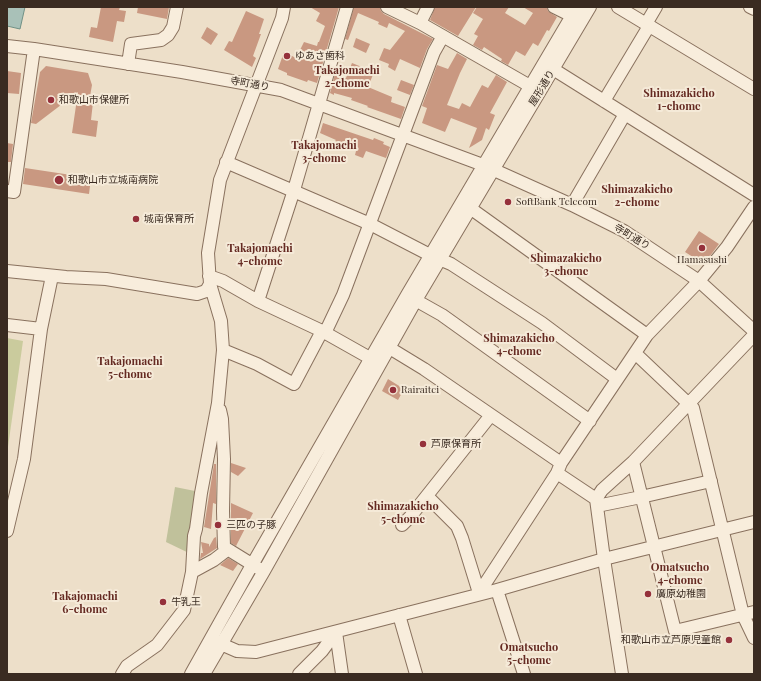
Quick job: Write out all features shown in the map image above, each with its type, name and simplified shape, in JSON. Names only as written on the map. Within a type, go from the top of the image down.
[{"type":"street","points":[[128,64],[131,44],[161,40],[168,35],[173,27],[177,7]]},
{"type":"street","points":[[122,674],[127,666],[157,645],[184,610],[192,572],[194,536],[205,467],[218,403],[223,350],[221,321],[209,280],[208,253],[220,180],[282,18],[284,7]]},
{"type":"street","points":[[258,300],[294,190],[347,7]]},
{"type":"street","points":[[387,7],[420,23],[530,86]]},
{"type":"street","points":[[420,23],[428,7]]},
{"type":"street","points":[[554,7],[574,12]]},
{"type":"street","name":"屋形通り","points":[[488,167],[553,70],[590,7]]},
{"type":"street","points":[[618,7],[754,89]]},
{"type":"street","points":[[604,101],[648,25],[656,7]]},
{"type":"street","points":[[750,7],[754,9]]},
{"type":"street","name":"屋形通り","points":[[488,167],[530,86],[574,12]]},
{"type":"street","points":[[223,350],[257,364],[294,384],[343,296],[434,52],[443,36]]},
{"type":"street","name":"寺町通り","points":[[7,46],[128,64],[281,90],[320,103],[488,167],[572,205],[624,231],[699,281],[754,331]]},
{"type":"street","points":[[7,191],[14,192],[34,49]]},
{"type":"street","points":[[553,70],[754,195]]},
{"type":"street","points":[[572,205],[625,114]]},
{"type":"street","points":[[226,162],[370,224],[457,268],[542,324],[617,379]]},
{"type":"street","points":[[435,257],[470,208],[488,167]]},
{"type":"street","points":[[191,674],[216,642],[264,571],[375,361],[488,167]]},
{"type":"street","points":[[479,593],[647,335],[699,281],[727,247],[754,207]]},
{"type":"street","points":[[470,208],[647,335]]},
{"type":"street","points":[[7,271],[52,276],[106,279],[197,294],[206,291],[209,280]]},
{"type":"street","points":[[7,531],[24,458],[41,329],[52,276]]},
{"type":"street","points":[[209,280],[223,281],[323,332],[375,361]]},
{"type":"street","points":[[411,298],[442,315],[590,421]]},
{"type":"street","points":[[7,325],[41,329]]},
{"type":"street","points":[[622,674],[597,503],[602,490],[633,462],[754,335]]},
{"type":"street","points":[[384,345],[424,369],[491,415],[559,468],[597,503]]},
{"type":"street","points":[[635,353],[693,408],[723,530],[754,638]]},
{"type":"street","points":[[204,674],[216,642],[252,564],[375,361]]},
{"type":"street","points":[[218,403],[222,419],[224,459],[222,510],[224,548],[264,571]]},
{"type":"street","points":[[402,525],[491,415]]},
{"type":"street","points":[[633,462],[675,632],[748,614]]},
{"type":"street","points":[[597,503],[641,497],[711,481]]},
{"type":"street","points":[[427,496],[457,526],[479,593]]},
{"type":"street","points":[[216,642],[237,651],[256,652],[399,616],[479,593],[497,590],[604,559],[754,522]]},
{"type":"street","points":[[192,572],[214,560],[227,550]]},
{"type":"street","points":[[497,590],[524,674]]},
{"type":"street","points":[[399,616],[416,674]]},
{"type":"street","points":[[299,674],[322,651],[336,632]]},
{"type":"street","points":[[336,632],[342,674]]},
{"type":"green space","points":[[7,338],[23,341],[7,454]]},
{"type":"green space","points":[[175,487],[195,491],[193,555],[166,542]]},
{"type":"shaded area","points":[[7,7],[25,7],[20,29],[7,26]]},
{"type":"building","points":[[101,7],[120,7],[119,10],[126,11],[124,22],[117,21],[113,42],[89,37],[91,27],[97,28]]},
{"type":"building","points":[[138,7],[169,7],[167,19],[137,13]]},
{"type":"building","points":[[310,7],[339,7],[317,83],[308,80],[307,82],[287,75],[287,73],[278,69],[284,52],[296,58],[304,42],[317,46],[325,26],[316,21],[320,13]]},
{"type":"building","points":[[354,7],[380,7],[384,14],[433,39],[427,49],[420,68],[400,59],[395,71],[388,67],[389,64],[379,60],[384,48],[390,50],[405,31],[389,23],[387,28],[378,24],[379,22],[358,13],[348,40],[345,39]]},
{"type":"building","points":[[435,7],[476,7],[458,36],[430,20]]},
{"type":"building","points":[[477,7],[509,7],[505,13],[525,25],[533,13],[523,7],[547,7],[548,11],[557,17],[549,31],[547,30],[538,46],[533,43],[525,56],[516,51],[508,65],[484,47],[482,50],[473,45],[478,36],[474,34],[483,19],[473,13]]},
{"type":"building","points":[[246,11],[264,19],[259,34],[261,34],[253,56],[256,58],[252,67],[224,50],[229,41],[232,42]]},
{"type":"building","points":[[207,27],[218,34],[211,45],[201,38]]},
{"type":"building","points":[[356,38],[370,44],[366,53],[353,47]]},
{"type":"building","points":[[457,53],[467,59],[447,105],[459,109],[462,103],[470,107],[482,85],[488,88],[496,75],[507,82],[490,113],[495,115],[489,130],[486,128],[482,140],[469,148],[477,128],[451,118],[445,132],[422,123],[427,108],[422,106],[437,65],[448,69]]},
{"type":"building","points":[[352,63],[374,72],[368,87],[392,97],[391,102],[405,107],[401,119],[367,107],[368,106],[351,100],[352,98],[330,93],[335,74],[346,78]]},
{"type":"building","name":"和歌山市保健所","points":[[46,66],[88,73],[92,85],[89,102],[93,102],[91,120],[98,121],[96,137],[72,133],[78,92],[36,124],[31,123],[40,72]]},
{"type":"building","points":[[7,71],[21,73],[19,94],[7,93]]},
{"type":"building","points":[[401,80],[414,85],[410,95],[397,90]]},
{"type":"building","points":[[323,123],[373,140],[374,138],[384,142],[383,144],[390,147],[386,158],[366,151],[363,158],[355,155],[356,151],[320,133]]},
{"type":"building","points":[[7,143],[13,144],[11,162],[7,162]]},
{"type":"building","points":[[25,168],[91,178],[89,194],[23,184]]},
{"type":"building","name":"Hamasushi","points":[[699,231],[719,244],[704,264],[685,252]]},
{"type":"building","name":"Rairaitei","points":[[388,379],[404,389],[398,400],[382,391]]},
{"type":"building","points":[[231,463],[246,468],[238,476],[231,472]]},
{"type":"building","points":[[214,464],[216,464],[216,504],[213,503],[211,529],[204,527]]},
{"type":"building","points":[[231,503],[253,513],[236,546],[231,543],[231,527],[234,521],[231,520]]},
{"type":"building","points":[[216,537],[217,548],[200,559],[201,553],[203,553],[201,542],[209,544],[209,547]]},
{"type":"building","points":[[228,558],[238,564],[233,571],[220,565]]},
{"type":"place","name":"ゆあさ歯科","points":[[287,56]]},
{"type":"place","name":"和歌山市保健所","points":[[51,100]]},
{"type":"place","name":"和歌山市立城南病院","points":[[59,180]]},
{"type":"place","name":"SoftBank Telecom","points":[[508,202]]},
{"type":"place","name":"城南保育所","points":[[136,219]]},
{"type":"place","name":"Hamasushi","points":[[702,248]]},
{"type":"place","name":"Rairaitei","points":[[393,390]]},
{"type":"place","name":"芦原保育所","points":[[423,444]]},
{"type":"place","name":"三匹の子豚","points":[[218,525]]},
{"type":"place","name":"廣原幼稚園","points":[[648,594]]},
{"type":"place","name":"牛乳王","points":[[163,602]]},
{"type":"place","name":"和歌山市立芦原児童館","points":[[729,640]]},
{"type":"district","name":"Takajomachi 2-chome","points":[[347,77]]},
{"type":"district","name":"Shimazakicho 1-chome","points":[[679,100]]},
{"type":"district","name":"Takajomachi 3-chome","points":[[324,152]]},
{"type":"district","name":"Shimazakicho 2-chome","points":[[637,196]]},
{"type":"district","name":"Takajomachi 4-chome","points":[[260,255]]},
{"type":"district","name":"Shimazakicho 3-chome","points":[[566,265]]},
{"type":"district","name":"Shimazakicho 4-chome","points":[[519,345]]},
{"type":"district","name":"Takajomachi 5-chome","points":[[130,368]]},
{"type":"district","name":"Shimazakicho 5-chome","points":[[403,513]]},
{"type":"district","name":"Omatsucho 4-chome","points":[[680,574]]},
{"type":"district","name":"Takajomachi 6-chome","points":[[85,603]]},
{"type":"district","name":"Omatsucho 5-chome","points":[[529,654]]}]
